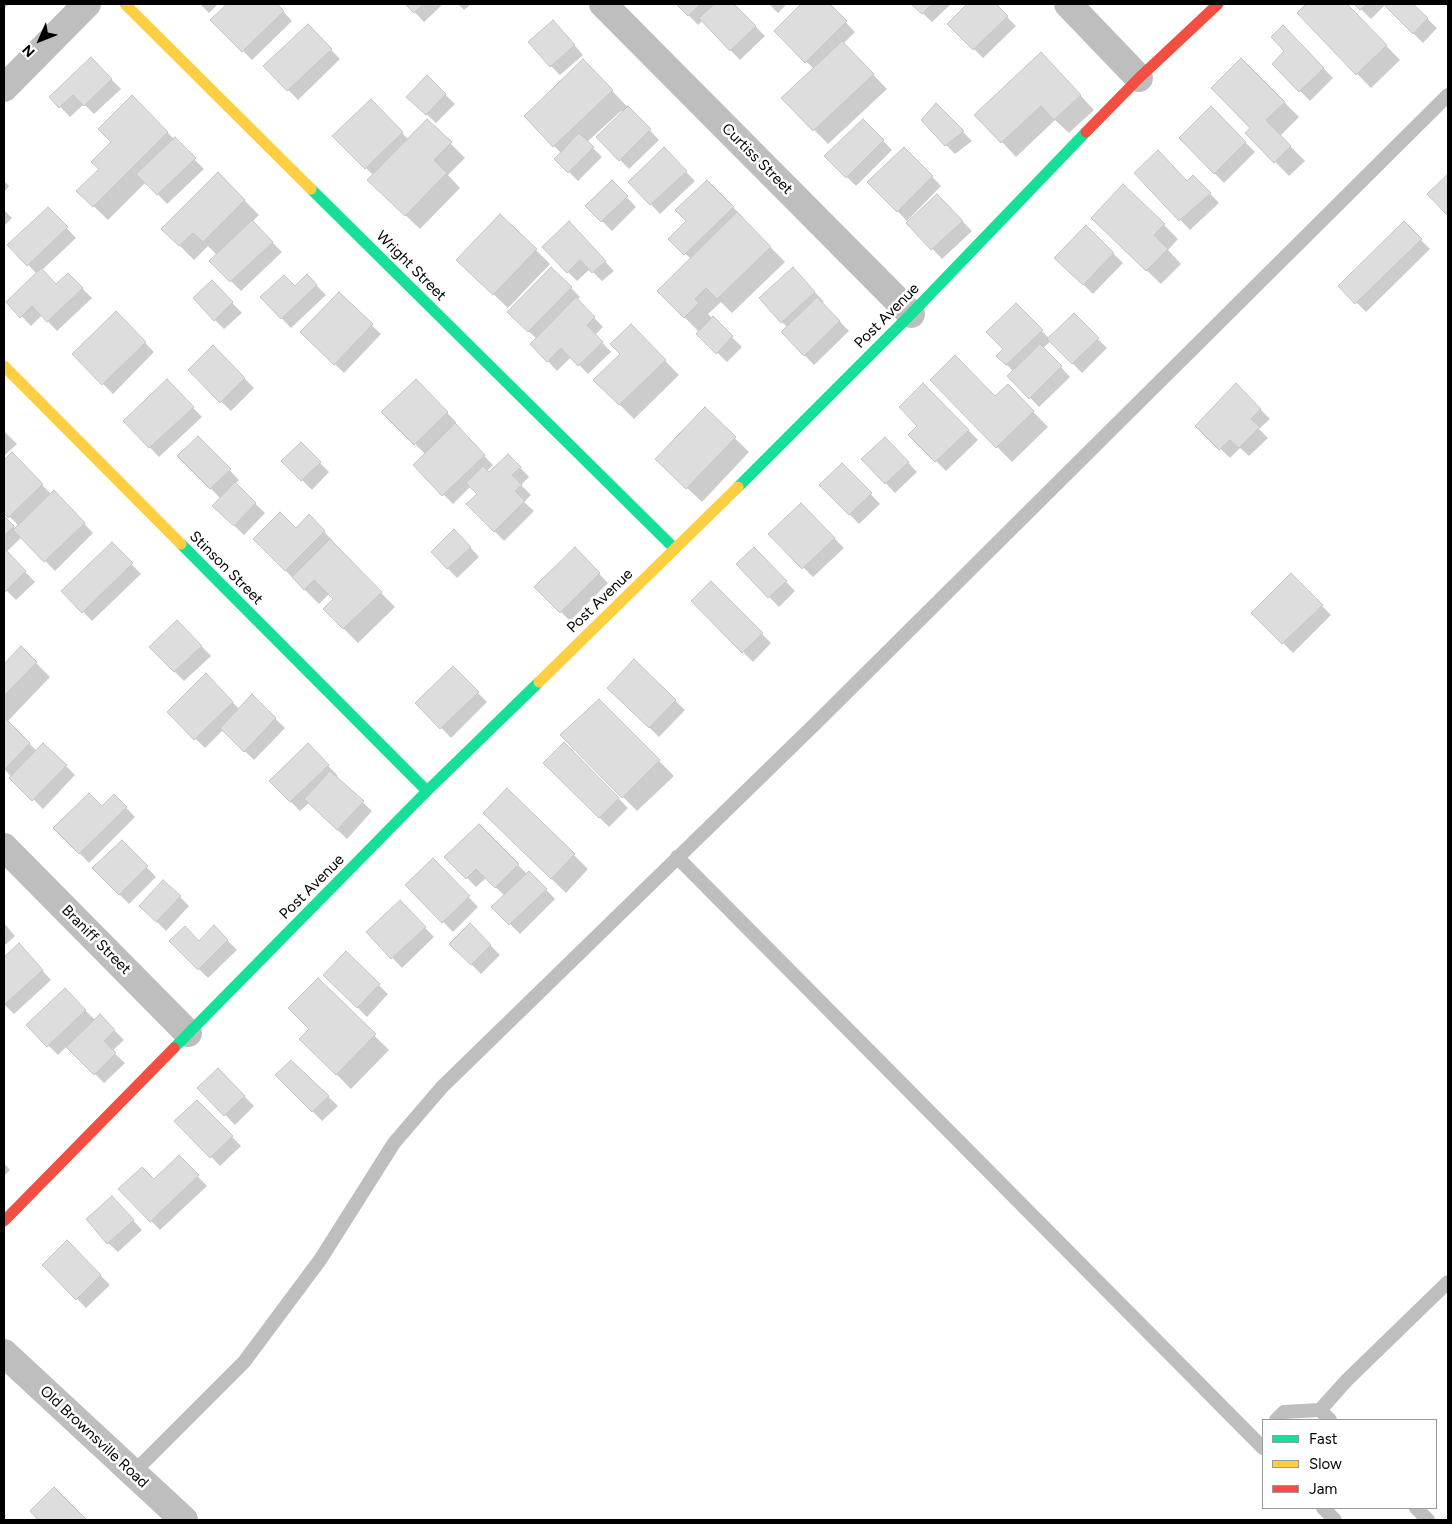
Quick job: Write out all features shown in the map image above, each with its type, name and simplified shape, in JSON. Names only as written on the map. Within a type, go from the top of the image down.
[{"type":"street","points":[[4,88],[87,4]]},
{"type":"street","name":"Wright Street","points":[[125,4],[675,550]]},
{"type":"street","name":"Curtiss Street","points":[[603,4],[911,314]]},
{"type":"street","points":[[1068,4],[1139,78]]},
{"type":"street","name":"Post Avenue","points":[[4,1221],[427,791],[675,550],[911,314],[1139,78],[1218,4]]},
{"type":"street","name":"Stinson Street","points":[[4,366],[427,791]]},
{"type":"street","name":"Braniff Street","points":[[4,847],[188,1033]]},
{"type":"street","name":"Old Brownsville Road","points":[[4,1353],[184,1520]]},
{"type":"lane","points":[[133,1473],[244,1362],[320,1260],[394,1143],[442,1087],[836,703],[1448,95]]},
{"type":"lane","points":[[677,857],[1261,1440]]},
{"type":"lane","points":[[1277,1419],[1284,1412],[1320,1410],[1347,1380],[1448,1282]]},
{"type":"lane","points":[[1320,1410],[1329,1419]]},
{"type":"lane","points":[[1324,1509],[1335,1520]]},
{"type":"lane","points":[[1417,1509],[1428,1520]]},
{"type":"building","points":[[227,4],[277,4],[284,11],[242,52],[210,20]]},
{"type":"building","points":[[405,4],[424,4],[414,13]]},
{"type":"building","points":[[676,4],[701,4],[688,16]]},
{"type":"building","points":[[714,4],[734,4],[756,26],[730,51],[699,18]]},
{"type":"building","points":[[801,4],[830,4],[847,21],[805,63],[774,31]]},
{"type":"building","points":[[911,4],[932,4],[922,14]]},
{"type":"building","points":[[967,4],[996,4],[1008,16],[973,50],[947,24]]},
{"type":"building","points":[[1306,4],[1347,4],[1387,45],[1356,75],[1297,13]]},
{"type":"building","points":[[1354,4],[1367,4],[1360,10]]},
{"type":"building","points":[[1387,4],[1413,4],[1428,18],[1413,34],[1385,6]]},
{"type":"building","points":[[553,20],[575,45],[550,67],[528,42]]},
{"type":"building","points":[[308,24],[332,49],[287,91],[263,66]]},
{"type":"building","points":[[1283,25],[1324,68],[1299,92],[1272,64],[1284,51],[1271,37]]},
{"type":"building","points":[[842,41],[874,74],[813,131],[781,98]]},
{"type":"building","points":[[1041,52],[1081,95],[1054,120],[1041,106],[1001,143],[974,115]]},
{"type":"building","points":[[91,57],[112,79],[84,106],[73,95],[59,108],[49,97]]},
{"type":"building","points":[[1241,58],[1285,102],[1266,120],[1291,146],[1274,163],[1245,133],[1250,128],[1211,88]]},
{"type":"building","points":[[583,59],[613,90],[553,147],[524,116]]},
{"type":"building","points":[[427,75],[446,94],[426,115],[406,97]]},
{"type":"building","points":[[132,95],[168,132],[93,207],[76,191],[99,169],[91,162],[111,142],[98,129]]},
{"type":"building","points":[[371,99],[403,132],[365,169],[332,136]]},
{"type":"building","points":[[936,103],[964,131],[945,146],[921,120]]},
{"type":"building","points":[[628,106],[651,129],[619,161],[596,137]]},
{"type":"building","points":[[1211,106],[1246,142],[1214,174],[1179,138]]},
{"type":"building","points":[[427,119],[452,142],[434,160],[447,173],[405,216],[367,180]]},
{"type":"building","points":[[863,119],[884,140],[846,178],[824,156]]},
{"type":"building","points":[[579,133],[594,147],[568,173],[554,159]]},
{"type":"building","points":[[175,137],[196,158],[157,195],[136,174]]},
{"type":"building","points":[[664,147],[687,171],[650,205],[628,182]]},
{"type":"building","points":[[904,147],[933,176],[897,212],[867,182]]},
{"type":"building","points":[[1158,150],[1187,181],[1193,175],[1211,193],[1179,221],[1134,173]]},
{"type":"building","points":[[218,172],[245,200],[203,242],[193,233],[179,246],[161,229]]},
{"type":"building","points":[[1448,174],[1448,216],[1427,194]]},
{"type":"building","points":[[612,180],[628,196],[601,222],[585,206]]},
{"type":"building","points":[[707,180],[734,207],[684,255],[668,239],[686,221],[675,210]]},
{"type":"building","points":[[1123,184],[1165,224],[1154,235],[1168,249],[1146,271],[1091,218]]},
{"type":"building","points":[[937,194],[963,221],[931,250],[906,223]]},
{"type":"building","points":[[48,207],[68,227],[27,266],[7,245]]},
{"type":"building","points":[[737,212],[771,247],[717,299],[706,288],[695,299],[699,303],[684,318],[657,291]]},
{"type":"building","points":[[500,214],[537,249],[493,295],[456,260]]},
{"type":"building","points":[[252,220],[273,242],[230,282],[209,261]]},
{"type":"building","points":[[569,221],[606,261],[592,273],[580,260],[567,273],[542,247]]},
{"type":"building","points":[[1404,221],[1422,239],[1355,304],[1338,286]]},
{"type":"building","points":[[1086,225],[1114,253],[1083,285],[1054,258]]},
{"type":"building","points":[[551,267],[572,287],[528,332],[507,312]]},
{"type":"building","points":[[793,267],[815,292],[781,323],[759,298]]},
{"type":"building","points":[[41,268],[56,284],[68,273],[83,288],[47,322],[32,306],[20,318],[6,302]]},
{"type":"building","points":[[307,274],[317,285],[281,319],[260,297],[284,275],[295,286]]},
{"type":"building","points":[[212,280],[233,302],[214,321],[193,298]]},
{"type":"building","points":[[339,292],[373,324],[334,365],[300,332]]},
{"type":"building","points":[[576,297],[595,317],[587,325],[603,342],[578,366],[561,348],[547,362],[530,344]]},
{"type":"building","points":[[817,297],[840,321],[804,356],[781,332]]},
{"type":"building","points":[[1016,303],[1043,330],[1006,365],[996,356],[1003,349],[986,332]]},
{"type":"building","points":[[116,311],[146,342],[102,385],[72,354]]},
{"type":"building","points":[[1074,313],[1099,338],[1072,364],[1047,339]]},
{"type":"building","points":[[713,316],[733,336],[716,354],[696,334]]},
{"type":"building","points":[[631,324],[666,360],[619,405],[593,380],[620,354],[610,344]]},
{"type":"building","points":[[1040,344],[1062,366],[1029,399],[1007,376]]},
{"type":"building","points":[[213,345],[245,378],[220,403],[188,370]]},
{"type":"building","points":[[955,355],[995,396],[1008,384],[1034,411],[996,448],[930,380]]},
{"type":"building","points":[[167,379],[194,407],[149,448],[123,421]]},
{"type":"building","points":[[416,379],[448,412],[414,445],[381,412]]},
{"type":"building","points":[[923,383],[969,430],[935,462],[908,435],[917,426],[899,407]]},
{"type":"building","points":[[1236,383],[1261,409],[1251,419],[1260,427],[1239,448],[1230,440],[1219,450],[1195,426]]},
{"type":"building","points":[[705,407],[736,437],[686,489],[655,459]]},
{"type":"building","points":[[455,423],[485,455],[442,496],[413,465]]},
{"type":"building","points":[[198,436],[231,469],[210,489],[177,456]]},
{"type":"building","points":[[885,437],[909,462],[885,484],[861,459]]},
{"type":"building","points":[[301,442],[321,462],[301,481],[281,461]]},
{"type":"building","points":[[12,452],[43,484],[8,518],[4,513],[4,460]]},
{"type":"building","points":[[508,454],[521,467],[512,475],[522,485],[515,491],[525,501],[494,532],[466,504],[477,494],[466,483],[483,466],[489,472]]},
{"type":"building","points":[[842,463],[872,493],[849,515],[819,485]]},
{"type":"building","points":[[235,482],[256,503],[234,526],[212,506]]},
{"type":"building","points":[[54,490],[85,523],[44,562],[13,530]]},
{"type":"building","points":[[801,503],[835,538],[802,569],[768,534]]},
{"type":"building","points":[[280,512],[296,528],[309,514],[325,531],[285,571],[253,539]]},
{"type":"building","points":[[4,516],[14,526],[4,536]]},
{"type":"building","points":[[454,529],[471,547],[447,569],[431,552]]},
{"type":"building","points":[[330,539],[382,592],[343,629],[323,609],[333,599],[314,580],[304,590],[292,577]]},
{"type":"building","points":[[112,542],[133,563],[82,613],[61,591]]},
{"type":"building","points":[[575,547],[600,573],[560,613],[534,587]]},
{"type":"building","points":[[754,547],[787,581],[768,598],[736,564]]},
{"type":"building","points":[[4,548],[26,571],[5,592],[4,590]]},
{"type":"building","points":[[1291,573],[1323,605],[1282,644],[1251,613]]},
{"type":"building","points":[[711,581],[763,633],[742,653],[691,601]]},
{"type":"building","points":[[177,620],[202,646],[174,672],[149,647]]},
{"type":"building","points":[[21,646],[37,662],[4,696],[4,664]]},
{"type":"building","points":[[634,659],[676,700],[649,728],[607,688]]},
{"type":"building","points":[[453,666],[479,692],[440,729],[415,703]]},
{"type":"building","points":[[206,673],[233,702],[194,740],[167,712]]},
{"type":"building","points":[[252,694],[276,718],[244,752],[220,728]]},
{"type":"building","points":[[599,699],[660,760],[622,798],[560,735]]},
{"type":"building","points":[[4,717],[30,743],[4,770]]},
{"type":"building","points":[[564,742],[619,798],[599,818],[543,763]]},
{"type":"building","points":[[43,743],[67,765],[32,801],[9,778]]},
{"type":"building","points":[[308,743],[329,765],[290,802],[269,781]]},
{"type":"building","points":[[330,771],[364,801],[337,830],[304,799]]},
{"type":"building","points":[[507,788],[575,854],[551,879],[483,813]]},
{"type":"building","points":[[89,793],[102,806],[114,794],[127,807],[79,854],[53,828]]},
{"type":"building","points":[[479,824],[519,864],[495,888],[476,869],[466,879],[444,857]]},
{"type":"building","points":[[122,840],[148,866],[119,895],[92,868]]},
{"type":"building","points":[[433,858],[470,896],[442,923],[405,885]]},
{"type":"building","points":[[529,871],[547,889],[509,925],[491,907]]},
{"type":"building","points":[[163,880],[181,896],[156,922],[139,906]]},
{"type":"building","points":[[400,900],[426,927],[391,959],[366,932]]},
{"type":"building","points":[[470,923],[491,945],[471,965],[449,944]]},
{"type":"building","points":[[214,925],[228,940],[198,970],[169,941],[185,926],[199,941]]},
{"type":"building","points":[[19,943],[43,970],[4,1005],[4,957]]},
{"type":"building","points":[[346,951],[380,984],[357,1008],[323,975]]},
{"type":"building","points":[[318,978],[376,1034],[336,1075],[299,1039],[309,1029],[288,1008]]},
{"type":"building","points":[[65,988],[86,1010],[47,1047],[26,1025]]},
{"type":"building","points":[[100,1014],[115,1030],[104,1041],[116,1053],[94,1075],[66,1047]]},
{"type":"building","points":[[291,1060],[329,1096],[312,1112],[275,1075]]},
{"type":"building","points":[[218,1068],[245,1096],[224,1116],[197,1088]]},
{"type":"building","points":[[197,1100],[233,1136],[210,1158],[174,1121]]},
{"type":"building","points":[[179,1155],[199,1175],[150,1222],[118,1189],[142,1167],[154,1179]]},
{"type":"building","points":[[112,1196],[134,1220],[107,1244],[86,1219]]},
{"type":"building","points":[[67,1240],[101,1275],[76,1300],[42,1265]]},
{"type":"building","points":[[54,1487],[87,1520],[38,1520],[30,1511]]},
{"type":"traffic: fast","points":[[738,487],[911,314],[1086,132]]},
{"type":"traffic: fast","points":[[311,189],[675,549]]},
{"type":"traffic: fast","points":[[181,544],[427,791]]},
{"type":"traffic: fast","points":[[174,1048],[427,791],[539,682]]},
{"type":"traffic: slow","points":[[125,4],[311,189]]},
{"type":"traffic: slow","points":[[4,366],[181,544]]},
{"type":"traffic: slow","points":[[539,682],[738,487]]},
{"type":"traffic: jam","points":[[1086,132],[1139,78],[1218,4]]},
{"type":"traffic: jam","points":[[4,1221],[174,1048]]}]
